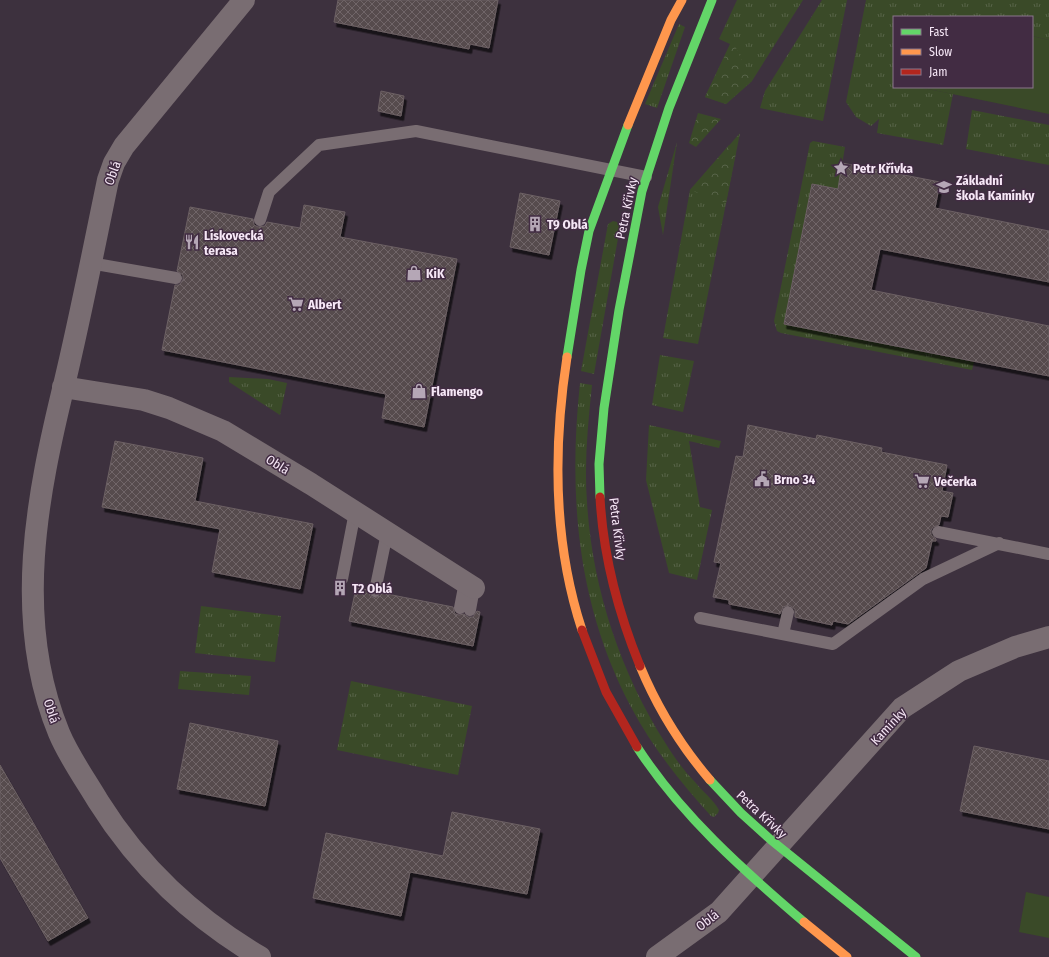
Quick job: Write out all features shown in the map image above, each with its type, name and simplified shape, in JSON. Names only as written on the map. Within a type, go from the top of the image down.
[{"type":"street","name":"Oblá","points":[[244,0],[124,146],[114,163],[108,180],[63,387],[37,516],[32,560],[32,607],[38,658],[47,694],[60,733],[78,768],[108,818],[144,863],[181,902],[225,936],[260,957]]},
{"type":"street","name":"Petra Křivky","points":[[682,0],[671,20],[610,169],[592,221],[565,367],[559,415],[556,458],[557,504],[565,562],[579,620],[598,676],[619,718],[646,760],[676,799],[719,846],[847,957]]},
{"type":"street","name":"Petra Křivky","points":[[712,0],[695,37],[646,177],[616,327],[600,444],[600,500],[608,560],[620,611],[638,662],[665,717],[699,768],[720,793],[779,847],[916,957]]},
{"type":"street","name":"Oblá","points":[[63,387],[144,400],[200,420],[247,444],[469,585]]},
{"type":"street","name":"Kamínky","points":[[752,876],[902,708],[959,671],[1014,647],[1049,637]]},
{"type":"street","name":"Oblá","points":[[657,957],[719,912],[752,876]]},
{"type":"lane","points":[[260,220],[269,192],[318,145],[416,131],[646,177]]},
{"type":"lane","points":[[90,263],[176,278]]},
{"type":"lane","points":[[342,579],[355,512]]},
{"type":"lane","points":[[375,591],[387,532]]},
{"type":"lane","points":[[938,532],[1049,554]]},
{"type":"lane","points":[[700,618],[833,644],[923,579],[999,543]]},
{"type":"lane","points":[[465,609],[469,585]]},
{"type":"lane","points":[[783,634],[788,612]]},
{"type":"green space","points":[[737,0],[803,0],[752,81],[726,104],[705,97],[730,44],[719,39]]},
{"type":"green space","points":[[822,0],[847,0],[823,121],[760,108],[765,91]]},
{"type":"green space","points":[[866,0],[1049,0],[1049,40],[1033,36],[1033,16],[893,16],[893,88],[923,88],[953,94],[943,145],[877,133],[879,119],[871,126],[856,117],[846,102]]},
{"type":"green space","points":[[679,24],[685,27],[657,108],[645,104]]},
{"type":"green space","points":[[1033,36],[1049,40],[1049,114],[923,88],[1033,88]]},
{"type":"green space","points":[[730,45],[735,46],[752,81],[726,104],[705,97]]},
{"type":"green space","points":[[972,110],[1049,125],[1049,165],[966,149]]},
{"type":"green space","points":[[698,113],[721,119],[696,147],[689,143]]},
{"type":"green space","points":[[740,133],[698,344],[663,338],[690,190]]},
{"type":"green space","points":[[813,141],[845,147],[838,189],[812,184],[784,324],[974,362],[972,370],[777,331],[774,321],[810,143]]},
{"type":"green space","points":[[677,142],[663,235],[658,207]]},
{"type":"green space","points":[[729,145],[736,152],[726,203],[690,190]]},
{"type":"green space","points":[[613,221],[617,222],[620,227],[594,374],[581,371],[608,224]]},
{"type":"green space","points":[[660,355],[694,361],[683,412],[652,405]]},
{"type":"green space","points":[[229,377],[268,379],[287,383],[280,415],[229,382]]},
{"type":"green space","points":[[580,383],[592,385],[586,458],[587,502],[595,566],[611,628],[635,688],[666,744],[679,764],[717,806],[719,810],[714,817],[711,816],[678,778],[639,722],[613,668],[599,629],[588,589],[581,549],[577,508],[575,467]]},
{"type":"green space","points":[[649,425],[721,441],[719,448],[689,441],[700,507],[712,510],[697,580],[669,573],[646,480]]},
{"type":"green space","points":[[201,606],[281,616],[275,662],[195,653]]},
{"type":"green space","points":[[180,671],[251,676],[249,695],[178,689]]},
{"type":"green space","points":[[351,681],[472,706],[458,775],[337,750]]},
{"type":"green space","points":[[1026,892],[1049,897],[1049,938],[1019,932]]},
{"type":"building","points":[[338,0],[498,0],[489,48],[470,44],[469,49],[334,22]]},
{"type":"building","points":[[381,91],[404,96],[401,116],[378,111]]},
{"type":"building","points":[[842,163],[940,182],[935,208],[1049,231],[1049,282],[880,249],[871,290],[1049,326],[1049,376],[784,324],[812,184],[838,189]]},
{"type":"building","name":"T9 Oblá","points":[[520,193],[560,201],[549,255],[510,247]]},
{"type":"building","points":[[304,205],[345,212],[340,237],[457,259],[424,427],[382,418],[386,394],[162,350],[175,285],[179,285],[183,280],[183,275],[177,271],[190,207],[253,219],[254,225],[258,227],[265,226],[267,222],[300,228]]},
{"type":"building","points":[[748,425],[816,439],[817,435],[882,448],[881,452],[947,465],[942,491],[953,493],[948,517],[941,516],[939,525],[933,527],[931,530],[931,535],[936,539],[936,541],[932,541],[926,568],[848,624],[833,621],[832,625],[795,617],[795,609],[789,605],[783,607],[780,614],[729,604],[729,600],[713,597],[721,563],[714,562],[736,456],[743,457]]},
{"type":"building","points":[[115,441],[203,458],[195,501],[313,524],[300,589],[212,572],[220,529],[102,507]]},
{"type":"building","points":[[356,588],[368,590],[370,596],[374,598],[380,596],[382,593],[453,607],[455,614],[464,614],[468,617],[473,617],[477,611],[480,612],[473,646],[349,621]]},
{"type":"building","points":[[190,723],[278,741],[265,806],[177,789]]},
{"type":"building","points":[[974,746],[1049,761],[1049,829],[960,811]]},
{"type":"building","points":[[0,765],[88,918],[48,941],[0,858]]},
{"type":"building","points":[[452,812],[540,829],[527,894],[410,872],[401,916],[313,898],[326,833],[443,856]]},
{"type":"traffic: fast","points":[[600,497],[599,464],[604,408],[619,310],[642,191],[669,108],[712,0]]},
{"type":"traffic: fast","points":[[567,357],[589,231],[628,125]]},
{"type":"traffic: fast","points":[[637,747],[654,772],[693,819],[736,862],[804,922]]},
{"type":"traffic: fast","points":[[710,780],[741,813],[771,840],[916,957]]},
{"type":"traffic: slow","points":[[628,125],[671,20],[682,0]]},
{"type":"traffic: slow","points":[[567,357],[559,426],[558,495],[565,563],[572,597],[582,630]]},
{"type":"traffic: slow","points":[[640,666],[670,726],[689,754],[710,780]]},
{"type":"traffic: slow","points":[[804,922],[847,957]]},
{"type":"traffic: jam","points":[[600,497],[604,540],[608,562],[618,604],[640,666]]},
{"type":"traffic: jam","points":[[582,630],[606,692],[637,747]]},
{"type":"place","name":"Petr Křívka","points":[[841,168]]},
{"type":"place","name":"Základní škola Kamínky","points":[[944,187]]},
{"type":"place","name":"T9 Oblá","points":[[535,224]]},
{"type":"place","name":"Lískovecká terasa","points":[[192,242]]},
{"type":"place","name":"KiK","points":[[414,273]]},
{"type":"place","name":"Albert","points":[[296,304]]},
{"type":"place","name":"Flamengo","points":[[419,391]]},
{"type":"place","name":"Brno 34","points":[[762,479]]},
{"type":"place","name":"Večerka","points":[[922,481]]},
{"type":"place","name":"T2 Oblá","points":[[340,588]]}]
